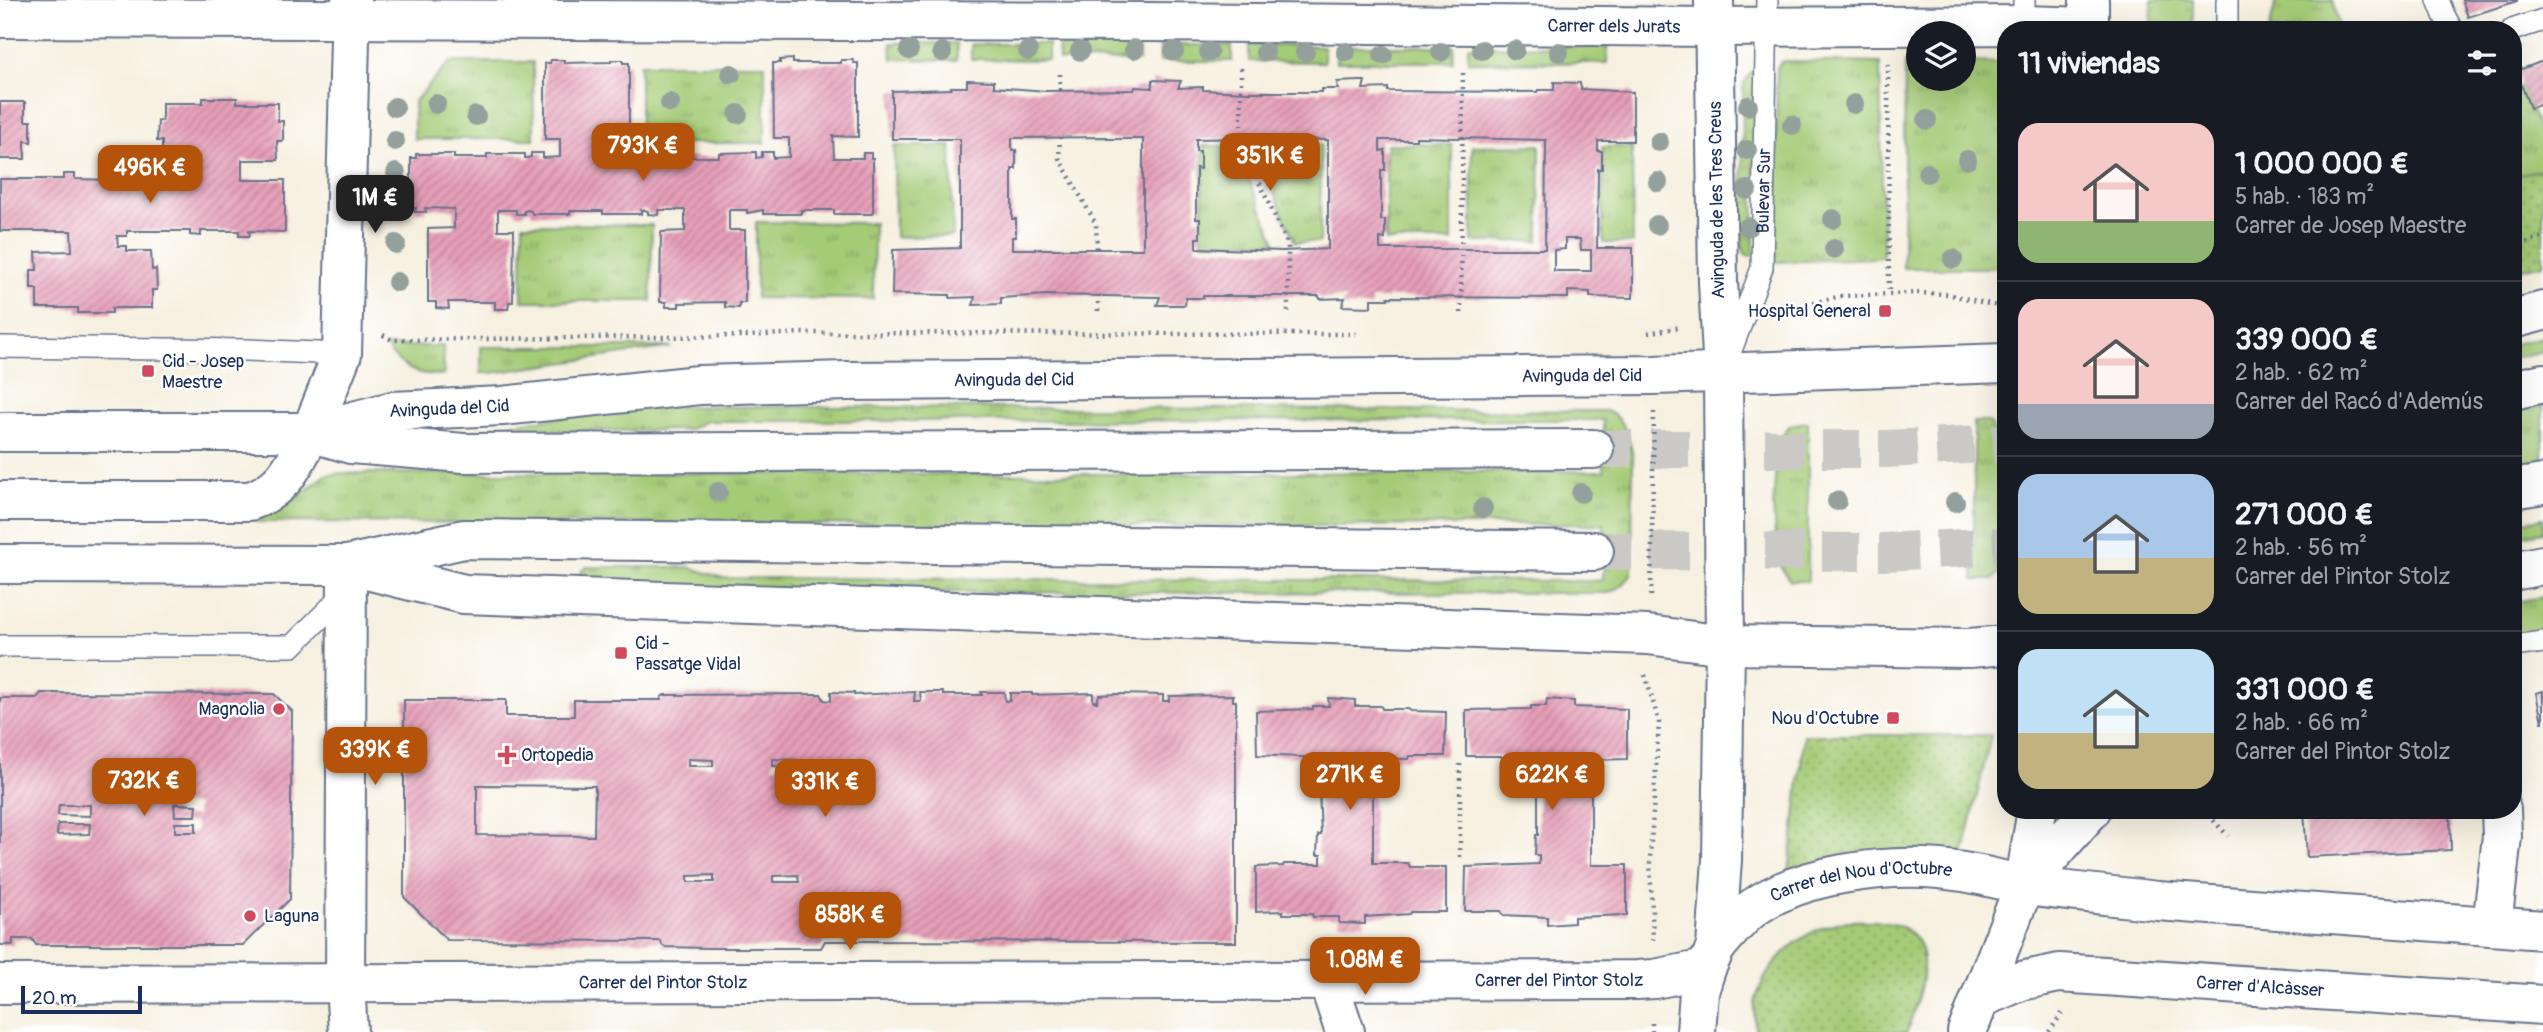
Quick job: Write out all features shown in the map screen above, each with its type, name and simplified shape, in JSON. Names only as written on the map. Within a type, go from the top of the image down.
[{"type":"main road","name":"Carrer dels Jurats","points":[[0,18],[357,6],[1012,7],[1714,14]]},
{"type":"main road","points":[[0,501],[250,501],[267,495],[279,486],[290,472],[311,432],[342,354],[357,6]]},
{"type":"main road","points":[[1714,14],[1767,14],[1887,26],[2024,18],[2089,19]]},
{"type":"main road","name":"Avinguda de les Tres Creus","points":[[1714,14],[1718,282],[1723,374]]},
{"type":"main road","points":[[2522,317],[2543,311]]},
{"type":"main road","name":"Avinguda del Cid","points":[[0,432],[311,432],[392,411],[502,406],[699,384],[861,380],[1723,374],[1997,363]]},
{"type":"main road","points":[[1696,1032],[1699,992],[1711,958],[1722,860],[1726,645],[1723,374]]},
{"type":"main road","points":[[2522,388],[2543,383]]},
{"type":"main road","name":"Avinguda del Cid","points":[[311,432],[351,444],[464,453],[1594,449]]},
{"type":"main road","points":[[2522,488],[2543,484]]},
{"type":"main road","points":[[346,578],[464,539],[1594,551]]},
{"type":"main road","points":[[0,564],[346,578],[464,594],[1648,635],[1726,645],[1969,648],[1997,646]]},
{"type":"main road","points":[[2522,569],[2543,565]]},
{"type":"main road","points":[[346,578],[345,984],[348,1032]]},
{"type":"main road","points":[[1974,1015],[2024,886],[2035,819]]},
{"type":"main road","points":[[2024,886],[2083,819]]},
{"type":"main road","points":[[2492,926],[2502,836],[2501,819]]},
{"type":"main road","name":"Carrer del Nou d'Octubre","points":[[1711,958],[1753,909],[1777,894],[1839,875],[1883,870],[1938,869],[1987,876],[2024,886]]},
{"type":"main road","points":[[2024,886],[2158,901],[2543,930]]},
{"type":"main road","name":"Carrer del Pintor Stolz","points":[[0,985],[1654,979],[1711,958]]},
{"type":"main road","name":"Carrer d'Alcàsser","points":[[1974,1015],[2021,981],[2059,973],[2543,1004]]},
{"type":"main road","points":[[1328,981],[1345,1032]]},
{"type":"lane","points":[[2227,0],[2227,21]]},
{"type":"lane","points":[[2438,0],[2447,21]]},
{"type":"lane","name":"Bulevar Sur","points":[[1723,374],[1762,268],[1767,14]]},
{"type":"lane","points":[[2522,27],[2543,20]]},
{"type":"lane","points":[[0,347],[342,354]]},
{"type":"lane","points":[[0,646],[292,646],[346,578]]},
{"type":"lane","points":[[2522,645],[2543,642]]},
{"type":"path","points":[[1887,26],[1889,294],[1947,294],[1997,306]]},
{"type":"path","points":[[1241,68],[1241,143],[1288,245],[1289,314]]},
{"type":"path","points":[[1461,313],[1463,69]]},
{"type":"path","points":[[1060,70],[1060,90]]},
{"type":"path","points":[[1060,137],[1059,158],[1096,224],[1097,249]]},
{"type":"path","points":[[2522,244],[2543,237]]},
{"type":"path","points":[[1098,295],[1098,314]]},
{"type":"path","points":[[1641,334],[1655,331]]},
{"type":"path","points":[[377,332],[392,340],[748,336],[799,333],[1365,334]]},
{"type":"path","points":[[1651,591],[1654,411]]},
{"type":"path","points":[[1645,667],[1659,722],[1650,858],[1653,942]]},
{"type":"path","points":[[1460,760],[1460,857]]},
{"type":"path","points":[[2212,819],[2228,836]]},
{"type":"green space","points":[[2152,0],[2193,0],[2193,21],[2151,21]]},
{"type":"green space","points":[[2276,0],[2332,0],[2338,21],[2271,21]]},
{"type":"green space","points":[[891,43],[957,43],[957,60],[892,59]]},
{"type":"green space","points":[[971,44],[1048,44],[1048,60],[971,59]]},
{"type":"green space","points":[[1058,44],[1139,45],[1139,61],[1059,60]]},
{"type":"green space","points":[[1160,45],[1232,45],[1232,61],[1160,61]]},
{"type":"green space","points":[[1249,45],[1324,46],[1324,62],[1249,61]]},
{"type":"green space","points":[[1336,46],[1454,46],[1453,62],[1336,62]]},
{"type":"green space","points":[[1468,46],[1607,47],[1607,63],[1468,62]]},
{"type":"green space","points":[[1784,61],[1880,63],[1882,256],[1775,262],[1777,69]]},
{"type":"green space","points":[[450,62],[533,62],[534,139],[414,139],[414,102]]},
{"type":"green space","points":[[1905,62],[1906,91],[1976,91],[1976,62],[1997,63],[1997,268],[1903,268]]},
{"type":"green space","points":[[640,64],[765,64],[765,143],[640,143]]},
{"type":"green space","points":[[1752,71],[1755,76],[1754,256],[1746,255],[1742,247],[1743,92],[1744,83]]},
{"type":"green space","points":[[2522,86],[2543,142],[2543,170],[2522,174]]},
{"type":"green space","points":[[1386,144],[1452,145],[1452,241],[1386,241]]},
{"type":"green space","points":[[1254,145],[1321,145],[1320,242],[1295,242]]},
{"type":"green space","points":[[1540,145],[1539,241],[1472,242],[1472,146]]},
{"type":"green space","points":[[894,146],[951,146],[953,236],[895,237]]},
{"type":"green space","points":[[1203,146],[1234,146],[1276,242],[1202,242]]},
{"type":"green space","points":[[1602,147],[1632,147],[1633,243],[1603,243]]},
{"type":"green space","points":[[2543,170],[2543,264],[2522,269],[2522,174]]},
{"type":"green space","points":[[756,222],[874,223],[873,299],[756,298]]},
{"type":"green space","points":[[523,224],[652,225],[651,301],[522,301]]},
{"type":"green space","points":[[2543,337],[2543,351],[2522,356],[2522,342]]},
{"type":"green space","points":[[385,346],[443,346],[444,375],[410,370]]},
{"type":"green space","points":[[481,347],[672,347],[481,373]]},
{"type":"green space","points":[[644,406],[1607,411],[1623,425],[1633,459],[1632,572],[1622,585],[1608,593],[701,592],[585,581],[580,576],[586,567],[688,567],[723,578],[1590,581],[1603,580],[1604,524],[1290,526],[257,522],[255,516],[289,503],[326,475],[342,473],[1114,474],[1604,471],[1603,420],[706,421],[687,430],[493,432],[495,426]]},
{"type":"green space","points":[[2543,406],[2543,462],[2522,466],[2522,410]]},
{"type":"green space","points":[[1808,422],[1808,581],[1790,581],[1777,561],[1773,506],[1778,442],[1790,425]]},
{"type":"green space","points":[[1974,422],[1989,422],[1997,440],[1997,575],[1992,580],[1974,580]]},
{"type":"green space","points":[[2543,518],[2543,532],[2522,536],[2522,522]]},
{"type":"green space","points":[[2543,597],[2540,635],[2522,637],[2522,600]]},
{"type":"green space","points":[[1804,735],[1991,735],[1964,851],[1960,856],[1789,872]]},
{"type":"green space","points":[[1846,921],[1875,921],[1902,927],[1914,936],[1921,948],[1923,976],[1907,1032],[1755,1032],[1755,1003],[1761,985],[1788,949],[1801,939],[1828,926]]},
{"type":"building","points":[[2462,0],[2517,0],[2517,1],[2468,17]]},
{"type":"building","points":[[793,59],[793,63],[841,63],[841,60],[853,60],[858,63],[858,137],[833,136],[834,158],[863,158],[863,153],[871,153],[873,211],[872,214],[834,214],[834,210],[801,210],[801,214],[763,214],[763,210],[747,213],[747,210],[729,210],[729,230],[745,230],[745,303],[739,303],[739,308],[725,307],[725,302],[679,303],[679,307],[666,307],[666,302],[660,302],[661,232],[685,231],[685,210],[658,210],[658,215],[648,214],[648,211],[644,210],[641,210],[641,214],[570,211],[570,214],[532,214],[528,210],[524,211],[524,214],[516,214],[516,210],[498,210],[498,230],[514,230],[513,302],[509,302],[508,309],[495,309],[495,302],[448,302],[449,309],[436,308],[436,302],[428,302],[428,229],[454,228],[454,209],[425,208],[426,212],[415,212],[416,208],[411,208],[411,158],[416,158],[416,154],[454,154],[454,158],[487,158],[487,154],[525,154],[527,158],[531,157],[531,153],[543,153],[543,158],[560,157],[560,139],[545,139],[545,63],[550,63],[551,60],[564,60],[564,63],[623,60],[623,63],[629,63],[629,137],[604,137],[604,157],[631,157],[630,153],[641,153],[641,158],[648,157],[648,152],[686,153],[686,157],[719,157],[719,153],[756,152],[756,158],[762,157],[762,152],[773,152],[773,158],[789,157],[789,138],[774,138],[773,63]]},
{"type":"building","points":[[2543,61],[2543,104],[2530,108],[2522,87],[2522,69]]},
{"type":"building","points":[[967,80],[994,81],[994,87],[1046,91],[1134,90],[1135,87],[1152,88],[1152,80],[1181,81],[1178,88],[1203,87],[1203,90],[1321,92],[1321,89],[1338,89],[1337,82],[1365,81],[1363,89],[1388,88],[1388,91],[1537,92],[1554,90],[1554,82],[1580,83],[1581,89],[1633,92],[1633,141],[1598,141],[1598,151],[1602,151],[1602,169],[1598,169],[1597,248],[1633,248],[1633,298],[1590,297],[1590,292],[1568,291],[1568,298],[1388,297],[1371,299],[1371,307],[1342,306],[1345,298],[1320,299],[1319,296],[1203,296],[1186,298],[1185,305],[1157,305],[1160,297],[1047,295],[1001,298],[1001,304],[973,305],[975,297],[892,294],[893,250],[960,248],[960,139],[892,139],[892,91],[967,87]],"holes":[[[1416,137],[1546,140],[1545,249],[1380,249],[1380,238],[1385,239],[1385,220],[1381,220],[1381,170],[1385,170],[1385,150],[1380,151],[1380,140],[1416,140]],[[1012,138],[1143,139],[1143,249],[1012,249],[1012,237],[1016,237],[1016,219],[1012,219],[1012,169],[1016,169],[1016,150],[1012,150]],[[1196,139],[1328,140],[1328,249],[1282,251],[1196,248],[1196,238],[1200,238],[1200,219],[1196,219],[1196,168],[1200,169],[1200,151],[1196,151]],[[1565,239],[1580,239],[1581,250],[1591,250],[1591,271],[1554,271],[1554,250],[1565,249]]]},
{"type":"building","points":[[203,98],[237,98],[237,103],[278,103],[278,121],[283,121],[283,141],[277,141],[278,160],[242,160],[242,180],[285,180],[285,232],[249,231],[250,236],[239,236],[239,231],[201,231],[201,236],[190,235],[190,231],[127,231],[127,236],[117,236],[118,246],[127,246],[127,251],[151,251],[152,270],[156,269],[157,290],[152,290],[152,308],[112,308],[112,313],[78,313],[78,308],[37,308],[37,289],[31,289],[31,270],[37,270],[36,252],[72,251],[71,231],[0,231],[0,179],[64,179],[64,174],[75,174],[75,179],[112,180],[113,174],[123,174],[122,179],[176,180],[177,160],[162,160],[162,141],[157,141],[158,121],[162,121],[162,103],[203,103]]},
{"type":"building","points":[[0,102],[25,102],[25,121],[31,121],[31,142],[25,141],[25,159],[0,159]]},
{"type":"building","points":[[2543,691],[2543,722],[2542,722],[2536,693]]},
{"type":"building","points":[[831,692],[854,695],[915,692],[914,701],[921,701],[920,692],[982,695],[981,692],[1004,692],[1005,701],[1010,701],[1010,693],[1093,693],[1093,701],[1097,702],[1099,695],[1116,694],[1163,695],[1163,701],[1169,701],[1169,696],[1233,695],[1233,701],[1236,701],[1236,942],[825,941],[821,948],[708,948],[665,947],[661,941],[447,940],[404,897],[404,700],[506,700],[506,716],[574,716],[574,700],[661,700],[665,695],[821,694],[824,700],[831,701]],"holes":[[[688,759],[713,760],[713,766],[688,766]],[[773,759],[798,760],[798,767],[773,766]],[[477,785],[595,786],[594,836],[477,835]],[[714,875],[714,882],[688,882],[688,876]],[[798,875],[799,882],[773,882],[773,876]]]},
{"type":"building","points":[[41,693],[274,694],[292,711],[290,899],[243,945],[36,945],[32,939],[13,939],[13,945],[0,945],[0,698],[37,698]],"holes":[[[174,804],[197,805],[196,816],[175,816]],[[59,805],[90,805],[90,816],[58,815]],[[175,823],[196,823],[196,832],[175,832]],[[58,824],[90,824],[89,834],[57,835]]]},
{"type":"building","points":[[1328,698],[1355,700],[1355,706],[1446,712],[1445,756],[1373,758],[1373,863],[1446,867],[1446,912],[1410,912],[1365,917],[1365,924],[1339,923],[1339,917],[1313,917],[1312,914],[1256,912],[1256,867],[1321,864],[1321,855],[1317,855],[1318,835],[1321,835],[1318,767],[1321,767],[1321,758],[1257,755],[1256,711],[1313,709],[1313,706],[1329,706]]},
{"type":"building","points":[[1547,699],[1574,701],[1574,707],[1627,709],[1627,759],[1591,760],[1591,865],[1627,865],[1627,915],[1574,917],[1574,923],[1547,925],[1547,917],[1503,915],[1501,911],[1465,911],[1466,867],[1539,864],[1539,855],[1535,855],[1538,835],[1536,768],[1539,758],[1466,756],[1466,710],[1531,709],[1531,706],[1546,706]]},
{"type":"building","points":[[2305,819],[2450,819],[2451,850],[2307,857]]},
{"type":"tunnel","points":[[1594,449],[1885,449],[1997,443]]},
{"type":"tunnel","points":[[1594,551],[1883,552],[1997,546]]},
{"type":"place","name":"Hospital General","points":[[1885,311]]},
{"type":"place","name":"Cid - Josep Maestre","points":[[148,371]]},
{"type":"place","name":"Cid - Passatge Vidal","points":[[621,653]]},
{"type":"place","name":"Magnolia","points":[[279,709]]},
{"type":"place","name":"Nou d'Octubre","points":[[1893,718]]},
{"type":"place","name":"Ortopedia","points":[[507,755]]},
{"type":"place","name":"Laguna","points":[[250,916]]}]
